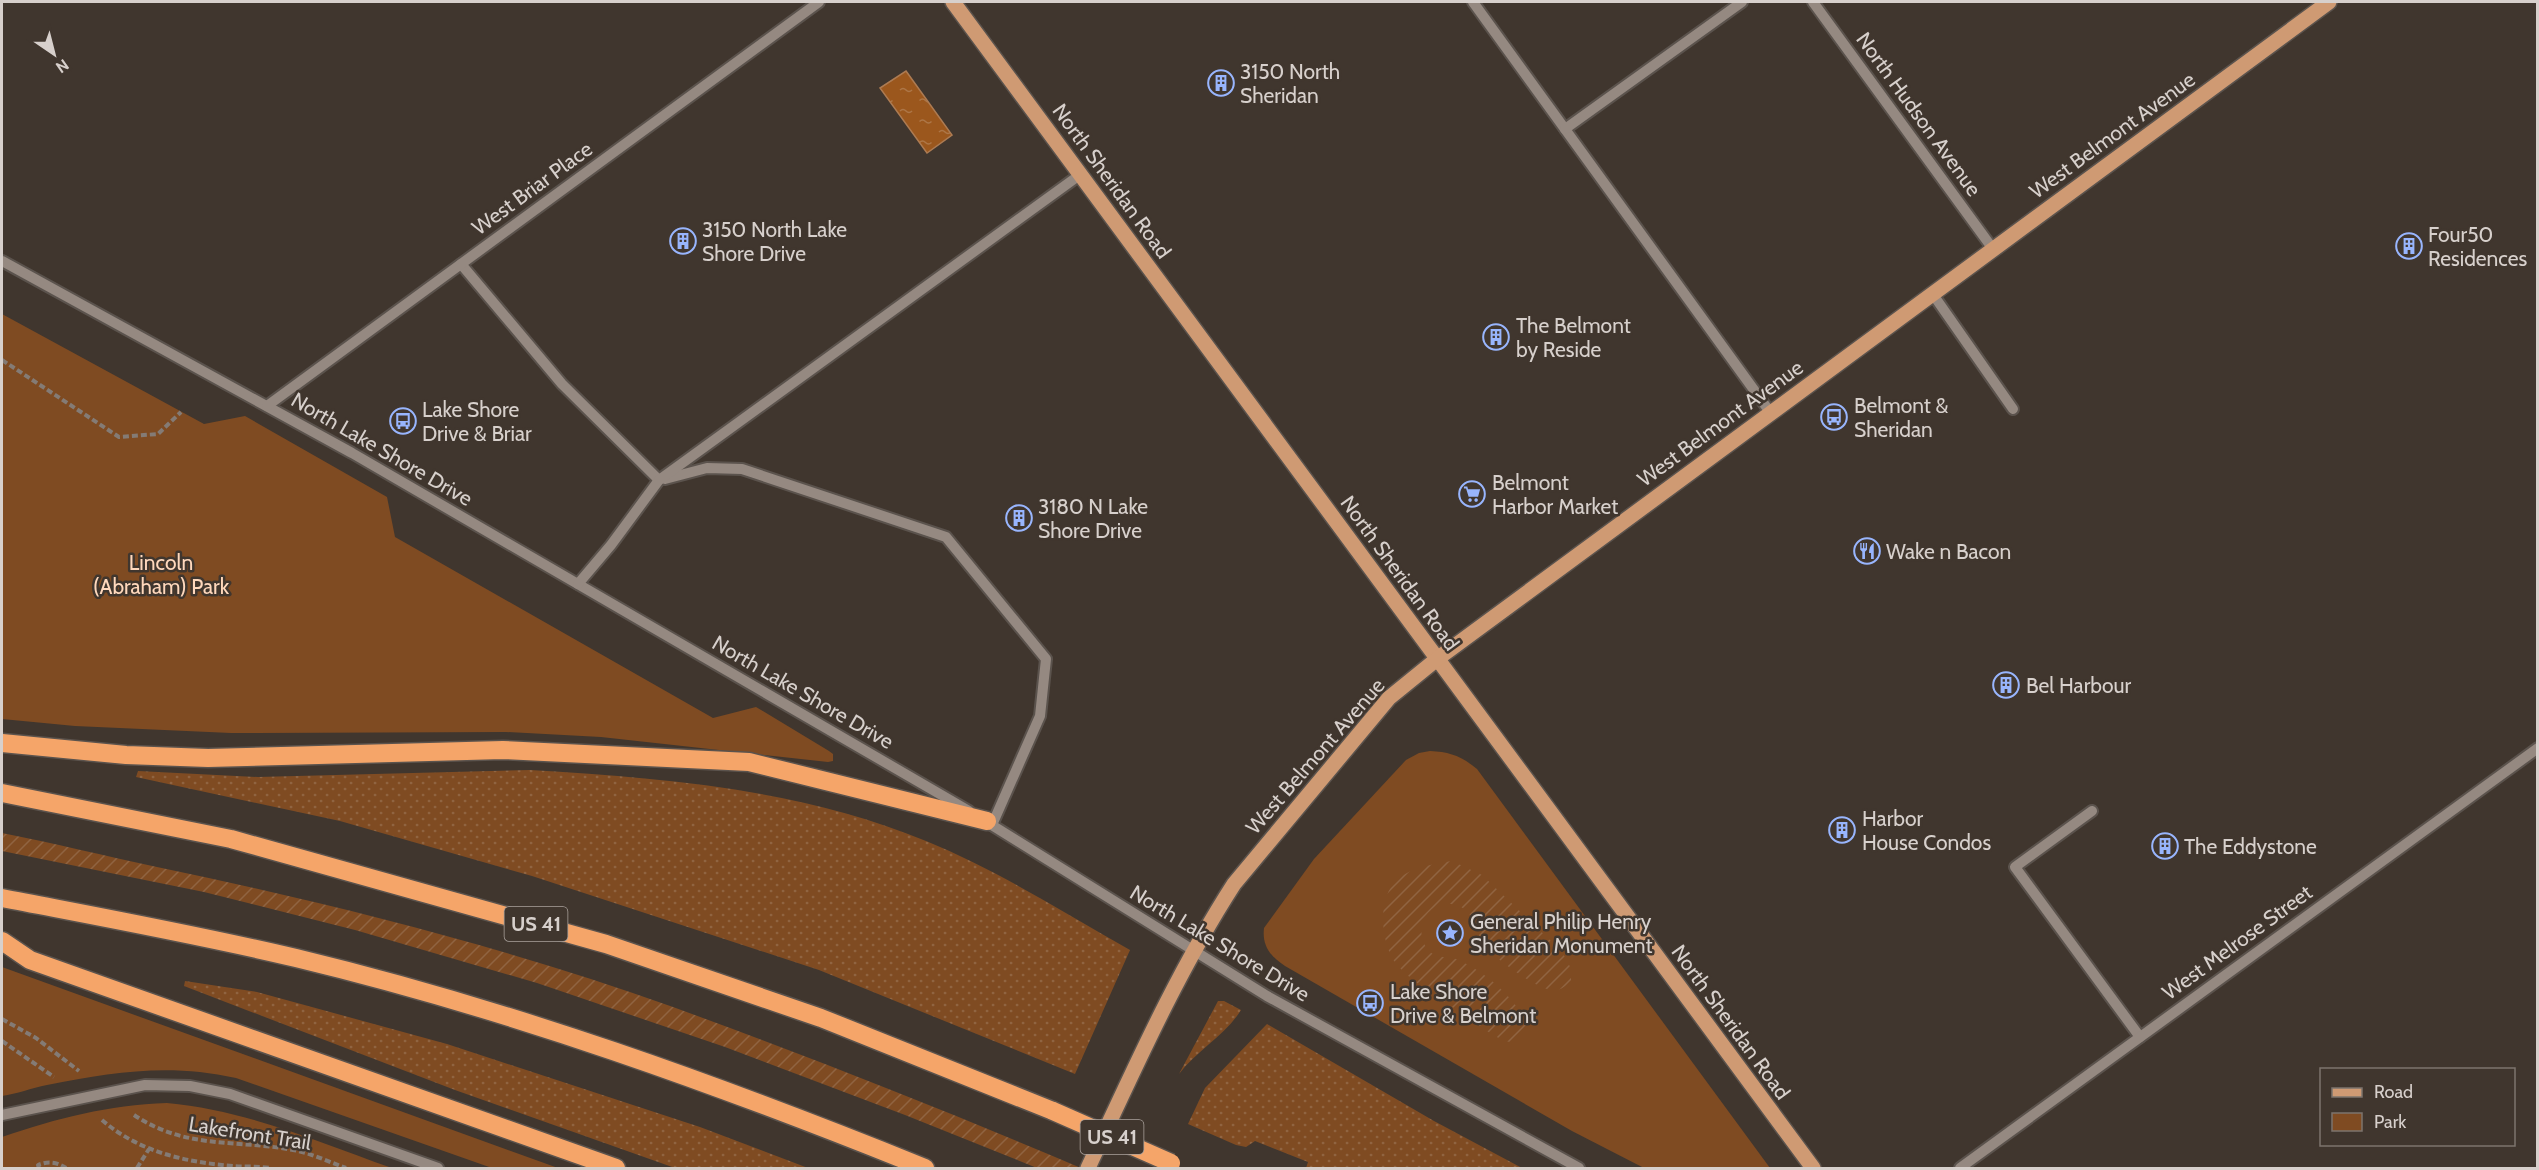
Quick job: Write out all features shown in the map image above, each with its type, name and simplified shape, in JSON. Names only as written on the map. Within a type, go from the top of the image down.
[{"type":"highway","points":[[2,742],[126,755],[208,758],[503,750],[748,762],[989,823]]},
{"type":"highway","name":"US 41","points":[[2,793],[231,839],[606,944],[821,1018],[1053,1111],[1177,1166]]},
{"type":"highway","points":[[2,898],[296,958],[466,1004],[642,1059],[803,1119],[925,1168]]},
{"type":"highway","points":[[2,941],[30,960],[616,1168]]},
{"type":"main road","name":"North Sheridan Road","points":[[953,2],[1813,1168]]},
{"type":"main road","name":"West Belmont Avenue","points":[[1088,1168],[1192,951],[1234,884],[1389,698],[1437,659],[1770,412],[2329,2]]},
{"type":"street","name":"West Briar Place","points":[[267,406],[819,2]]},
{"type":"street","points":[[1473,2],[1770,412]]},
{"type":"street","points":[[1565,129],[1742,2]]},
{"type":"street","name":"North Hudson Avenue","points":[[1813,2],[1993,249]]},
{"type":"street","points":[[578,584],[611,545],[659,480],[1081,174]]},
{"type":"street","name":"North Lake Shore Drive","points":[[2,261],[202,373],[267,406],[578,584],[989,823],[1266,996],[1579,1168]]},
{"type":"street","points":[[461,264],[562,384],[659,480]]},
{"type":"street","points":[[1932,293],[2013,409]]},
{"type":"street","points":[[659,480],[706,468],[742,469],[946,537],[1046,659],[1040,716],[989,823]]},
{"type":"street","name":"West Melrose Street","points":[[1960,1168],[2538,748]]},
{"type":"street","points":[[2092,811],[2015,867],[2140,1037]]},
{"type":"street","points":[[2,1114],[145,1085],[190,1086],[230,1094],[438,1168]]},
{"type":"path","points":[[2,360],[119,437],[158,434],[182,412]]},
{"type":"path","points":[[2,1019],[36,1038],[88,1078]]},
{"type":"path","points":[[2,1041],[60,1083]]},
{"type":"path","name":"Lakefront Trail","points":[[130,1113],[150,1126],[183,1138],[296,1150],[346,1168]]},
{"type":"path","name":"Lakefront Trail","points":[[99,1118],[134,1142],[165,1156],[208,1166],[270,1168]]},
{"type":"path","points":[[137,1168],[150,1149]]},
{"type":"path","points":[[39,1168],[38,1165],[45,1162],[60,1163],[66,1168]]},
{"type":"green space","name":"Lincoln (Abraham) Park","points":[[2,314],[204,424],[245,416],[387,497],[395,537],[713,718],[756,707],[829,751],[833,754],[833,761],[601,737],[506,732],[231,733],[75,726],[2,719]]},
{"type":"green space","points":[[1430,751],[1455,756],[1477,769],[1770,1168],[1644,1168],[1572,1131],[1285,966],[1271,954],[1264,940],[1264,928],[1314,859],[1406,760],[1419,753]]},
{"type":"green space","points":[[530,770],[631,777],[731,789],[830,809],[879,823],[952,852],[978,865],[1030,892],[1130,950],[1075,1074],[819,970],[532,876],[340,821],[136,777],[138,771],[258,777]]},
{"type":"green space","points":[[2,833],[352,911],[546,965],[610,985],[776,1045],[1081,1168],[1037,1168],[725,1047],[537,983],[355,930],[204,892],[2,851]]},
{"type":"green space","points":[[1452,861],[1482,875],[1551,941],[1566,958],[1571,969],[1571,981],[1564,987],[1554,990],[1545,988],[1520,975],[1493,954],[1477,932],[1471,917],[1462,907],[1451,904],[1440,905],[1426,915],[1421,932],[1426,948],[1433,954],[1467,964],[1489,978],[1523,1015],[1529,1025],[1524,1035],[1517,1041],[1505,1041],[1492,1034],[1420,985],[1397,965],[1387,946],[1383,922],[1386,898],[1390,888],[1409,872]]},
{"type":"green space","points":[[2,967],[558,1168],[492,1168],[236,1078],[211,1073],[164,1070],[118,1073],[47,1085],[2,1096]]},
{"type":"green space","points":[[185,981],[257,992],[447,1044],[700,1127],[808,1168],[675,1168],[455,1090],[184,986]]},
{"type":"green space","points":[[1218,1001],[1224,1001],[1241,1010],[1228,1027],[1194,1057],[1179,1074]]},
{"type":"green space","points":[[1267,1024],[1434,1121],[1522,1168],[1306,1168],[1308,1162],[1255,1141],[1246,1147],[1236,1145],[1188,1124],[1205,1088]]},
{"type":"green space","points":[[167,1103],[225,1112],[281,1128],[392,1168],[2,1168],[2,1137],[83,1114],[124,1106]]},
{"type":"water","points":[[906,71],[952,135],[927,153],[880,88]]},
{"type":"place","name":"3150 North Sheridan","points":[[1221,83]]},
{"type":"place","name":"3150 North Lake Shore Drive","points":[[683,241]]},
{"type":"place","name":"Four50 Residences","points":[[2409,246]]},
{"type":"place","name":"The Belmont by Reside","points":[[1496,337]]},
{"type":"place","name":"Belmont & Sheridan","points":[[1834,417]]},
{"type":"place","name":"Lake Shore Drive & Briar","points":[[403,421]]},
{"type":"place","name":"Belmont Harbor Market","points":[[1472,494]]},
{"type":"place","name":"3180 N Lake Shore Drive","points":[[1019,518]]},
{"type":"place","name":"Wake n Bacon","points":[[1867,551]]},
{"type":"place","name":"Bel Harbour","points":[[2006,685]]},
{"type":"place","name":"Harbor House Condos","points":[[1842,830]]},
{"type":"place","name":"The Eddystone","points":[[2165,846]]},
{"type":"place","name":"General Philip Henry Sheridan Monument","points":[[1450,933]]},
{"type":"place","name":"Lake Shore Drive & Belmont","points":[[1370,1003]]}]
